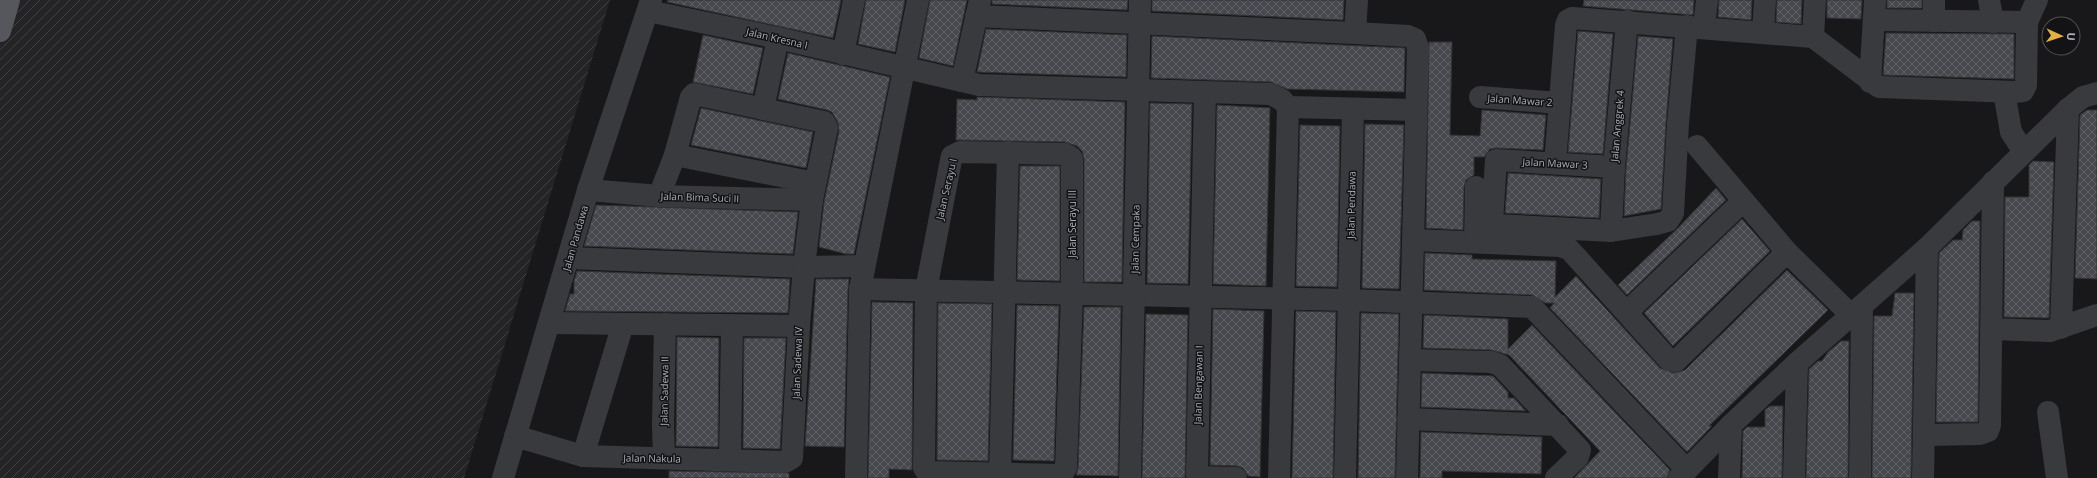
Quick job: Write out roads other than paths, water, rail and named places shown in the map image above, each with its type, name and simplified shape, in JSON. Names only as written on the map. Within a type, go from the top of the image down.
[{"type":"main road","points":[[0,30],[8,0]]},
{"type":"street","points":[[843,54],[854,0]]},
{"type":"street","points":[[856,478],[860,289],[918,0]]},
{"type":"street","name":"Jalan Cempaka","points":[[1130,478],[1140,0]]},
{"type":"street","points":[[1355,33],[1357,0]]},
{"type":"street","points":[[1610,231],[1663,223],[1668,221],[1673,213],[1678,123],[1696,26],[1707,0]]},
{"type":"street","points":[[1763,32],[1765,0]]},
{"type":"street","points":[[1813,36],[1815,0]]},
{"type":"street","points":[[1934,0],[1934,21]]},
{"type":"street","points":[[1989,0],[1993,22]]},
{"type":"street","points":[[1555,164],[1566,25],[1568,20],[1575,18],[1627,21],[1813,36],[1870,82],[1885,88],[2020,92],[2025,89],[2028,22],[2037,0]]},
{"type":"street","name":"Jalan Kresna I","points":[[649,5],[843,54],[978,85],[1271,94],[1282,100],[1288,107]]},
{"type":"street","name":"Jalan Pandawa","points":[[503,478],[550,323],[588,190],[649,5]]},
{"type":"street","points":[[962,81],[978,8],[1140,23],[1408,36],[1415,39],[1418,47],[1407,478]]},
{"type":"street","points":[[1870,82],[1875,10],[1934,21],[2028,22]]},
{"type":"street","name":"Jalan Anggrek 4","points":[[1610,231],[1614,166],[1627,21]]},
{"type":"street","points":[[659,196],[675,154],[691,97],[694,94],[763,108],[778,38]]},
{"type":"street","name":"Jalan Bengawan I","points":[[1205,92],[1197,474],[1200,477],[1236,478]]},
{"type":"street","points":[[2004,92],[2018,144]]},
{"type":"street","points":[[860,289],[1349,300],[1532,307],[1537,310],[1683,474],[1731,425],[1927,248],[1993,182],[2018,144],[2084,97],[2097,93]]},
{"type":"street","name":"Jalan Mawar 2","points":[[1480,97],[1559,103]]},
{"type":"street","points":[[1279,478],[1288,107],[1416,110]]},
{"type":"street","name":"Jalan Sadewa IV","points":[[763,108],[825,122],[827,128],[813,192],[804,266],[799,326],[794,452],[792,459]]},
{"type":"street","name":"Jalan Pendawa","points":[[1345,478],[1354,109]]},
{"type":"street","points":[[2061,328],[2068,109]]},
{"type":"street","points":[[1697,146],[1742,201],[1787,252],[1857,310],[1860,478]]},
{"type":"street","name":"Jalan Serayu I","points":[[926,290],[952,156],[960,152],[1008,152],[1068,155]]},
{"type":"street","points":[[926,290],[924,470],[927,472],[1000,473],[1006,292],[1008,152]]},
{"type":"street","points":[[675,154],[813,192]]},
{"type":"street","name":"Jalan Serayu III","points":[[1000,473],[1058,476],[1066,471],[1072,294],[1073,162],[1068,155]]},
{"type":"street","name":"Jalan Mawar 3","points":[[1610,231],[1493,224],[1492,219],[1496,160],[1614,166]]},
{"type":"street","points":[[1924,435],[1980,434],[1988,431],[1990,425],[1993,182]]},
{"type":"street","points":[[1475,242],[1476,187]]},
{"type":"street","name":"Jalan Bima Suci II","points":[[588,190],[659,196],[813,192]]},
{"type":"street","points":[[1627,312],[1742,201]]},
{"type":"street","points":[[1413,240],[1560,246],[1569,249],[1670,360],[1676,361],[1787,252]]},
{"type":"street","points":[[1923,478],[1927,248]]},
{"type":"street","points":[[569,258],[804,266],[864,266]]},
{"type":"street","points":[[1991,329],[2050,331],[2097,315]]},
{"type":"street","points":[[550,323],[799,326]]},
{"type":"street","points":[[583,456],[623,324]]},
{"type":"street","name":"Jalan Sadewa II","points":[[664,458],[665,324]]},
{"type":"street","points":[[730,459],[732,325]]},
{"type":"street","points":[[1410,360],[1497,363],[1558,425],[1578,448],[1580,455],[1556,478]]},
{"type":"street","points":[[1794,478],[1798,363]]},
{"type":"street","points":[[2048,412],[2057,478]]},
{"type":"street","points":[[1408,419],[1558,425]]},
{"type":"street","points":[[1729,478],[1731,425]]},
{"type":"street","name":"Jalan Nakula","points":[[515,436],[583,456],[730,459],[785,462],[792,459]]}]
